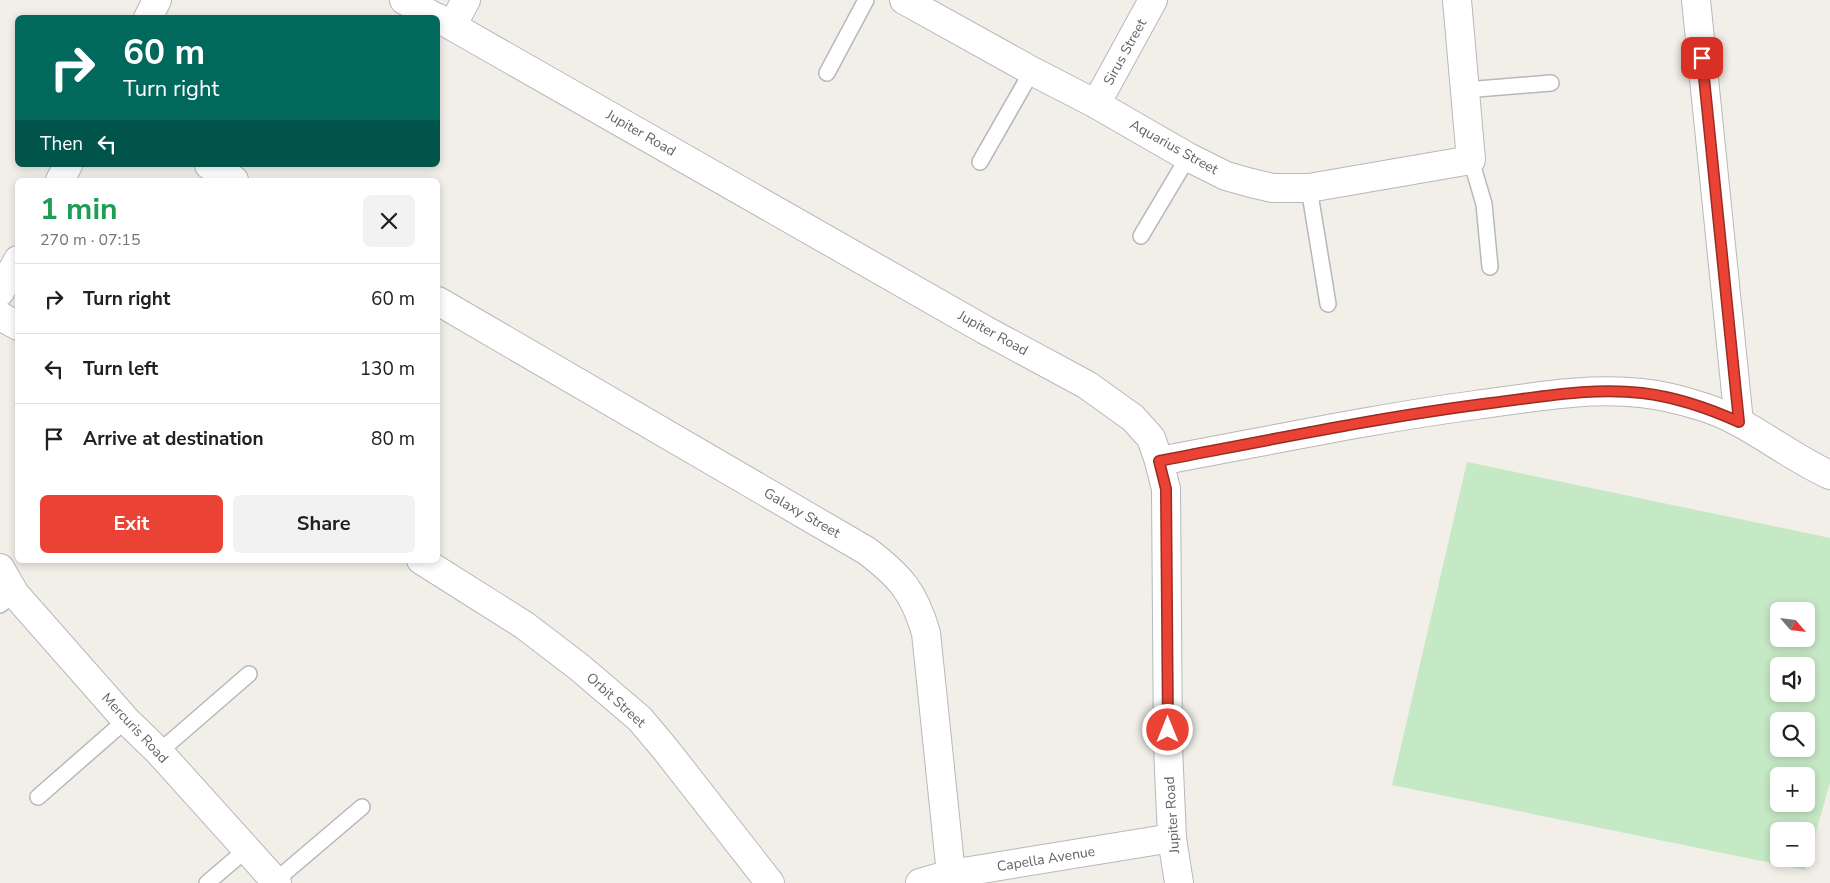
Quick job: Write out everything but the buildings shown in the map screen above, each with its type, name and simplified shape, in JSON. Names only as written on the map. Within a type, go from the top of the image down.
[{"type":"street","points":[[150,15],[157,0]]},
{"type":"street","name":"Jupiter Road","points":[[404,0],[432,15]]},
{"type":"street","points":[[442,20],[466,0]]},
{"type":"street","name":"Aquarius Street","points":[[904,0],[1096,104],[1188,157],[1226,176],[1273,188],[1309,188],[1471,160]]},
{"type":"street","name":"Sirus Street","points":[[1096,104],[1153,0]]},
{"type":"street","points":[[1458,0],[1471,160]]},
{"type":"street","points":[[1696,0],[1739,422]]},
{"type":"street","name":"Jupiter Road","points":[[442,20],[986,330],[1087,385],[1133,418],[1151,438],[1166,489],[1168,747],[1172,838],[1179,883]]},
{"type":"street","points":[[212,167],[231,178]]},
{"type":"street","points":[[0,292],[15,265]]},
{"type":"street","name":"Galaxy Street","points":[[440,302],[867,552],[889,568],[903,582],[920,613],[926,633],[951,874]]},
{"type":"street","points":[[0,316],[15,324]]},
{"type":"street","points":[[1159,461],[1430,411],[1595,391],[1641,393],[1669,397],[1703,406],[1739,422],[1813,467],[1830,475]]},
{"type":"street","name":"Orbit Street","points":[[426,563],[524,625],[579,667],[640,719],[770,883]]},
{"type":"street","name":"Mercuris Road","points":[[0,568],[7,599],[159,752],[276,882]]},
{"type":"street","name":"Capella Avenue","points":[[920,883],[951,874],[1172,838]]},
{"type":"lane","points":[[827,72],[866,0]]},
{"type":"lane","points":[[980,162],[1032,71]]},
{"type":"lane","points":[[1465,90],[1551,82]]},
{"type":"lane","points":[[1140,236],[1188,157]]},
{"type":"lane","points":[[1471,160],[1484,204],[1490,267]]},
{"type":"lane","points":[[1309,188],[1328,304]]},
{"type":"lane","points":[[159,752],[249,674]]},
{"type":"lane","points":[[38,797],[126,720]]},
{"type":"lane","points":[[276,882],[362,806]]},
{"type":"lane","points":[[207,883],[247,849]]},
{"type":"green space","points":[[1467,462],[1830,538],[1830,783],[1815,835],[1815,822],[1770,822],[1770,863],[1392,785]]},
{"type":"green space","points":[[1790,867],[1806,867],[1805,870]]},
{"type":"route","points":[[1168,730],[1166,489],[1159,461],[1430,411],[1540,396],[1595,391],[1641,393],[1669,397],[1703,406],[1739,422],[1702,58]]}]
